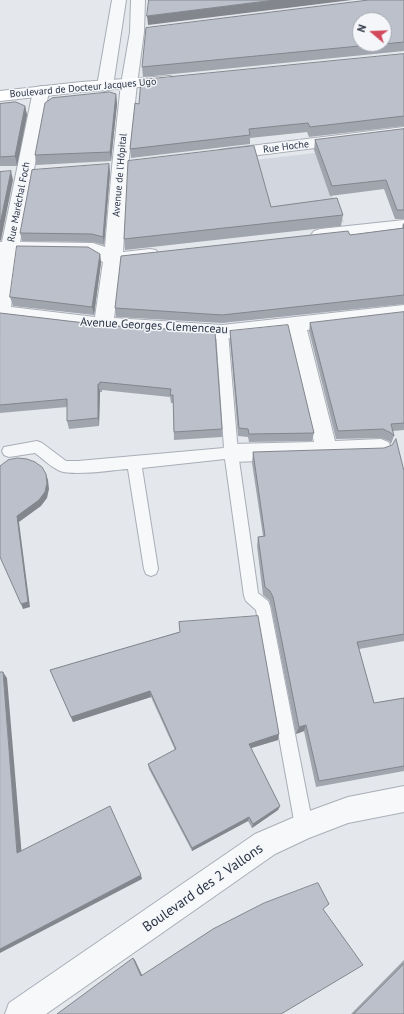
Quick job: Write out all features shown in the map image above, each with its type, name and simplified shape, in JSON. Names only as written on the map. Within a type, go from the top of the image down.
[{"type":"main road","name":"Boulevard de Docteur Jacques Ugo","points":[[0,96],[41,91],[184,79]]},
{"type":"street","points":[[106,86],[114,25],[119,0]]},
{"type":"street","name":"Avenue de l'Hôpital","points":[[103,325],[128,166],[128,84],[137,28],[138,0]]},
{"type":"street","points":[[114,25],[154,30]]},
{"type":"street","name":"Rue Maréchal Foch","points":[[0,313],[5,248],[24,172],[41,91]]},
{"type":"street","name":"Rue Hoche","points":[[215,156],[404,132]]},
{"type":"street","points":[[6,174],[24,172]]},
{"type":"street","points":[[302,238],[404,226]]},
{"type":"street","points":[[5,248],[93,249],[113,259],[168,253]]},
{"type":"street","name":"Avenue Georges Clemenceau","points":[[0,313],[103,325],[222,332],[404,312]]},
{"type":"street","points":[[296,324],[327,450]]},
{"type":"street","points":[[231,453],[381,448]]},
{"type":"street","name":"Boulevard des 2 Vallons","points":[[20,1014],[265,844],[304,826],[348,810],[404,799]]},
{"type":"lane","points":[[222,332],[231,453],[251,596],[263,606],[304,826]]},
{"type":"lane","points":[[9,451],[37,447],[63,466],[78,467],[231,453]]},
{"type":"lane","points":[[134,463],[151,569]]},
{"type":"shaded area","points":[[315,153],[323,176],[344,222],[221,238],[254,160]]},
{"type":"building","points":[[149,0],[275,0],[147,16]]},
{"type":"building","points":[[369,0],[404,0],[404,42],[392,43],[392,12],[352,12],[352,47],[142,67],[146,28]]},
{"type":"building","points":[[404,54],[404,116],[310,127],[308,123],[249,129],[250,135],[130,149],[135,103],[139,104],[141,80]]},
{"type":"building","points":[[110,92],[116,94],[110,152],[35,155],[45,103],[52,98]]},
{"type":"building","points":[[16,102],[25,106],[15,156],[0,157],[0,104]]},
{"type":"building","points":[[404,129],[404,210],[397,210],[386,180],[332,186],[315,140]]},
{"type":"building","points":[[254,146],[271,207],[337,198],[343,215],[124,239],[128,161]]},
{"type":"building","points":[[109,164],[103,237],[92,234],[20,233],[32,170]]},
{"type":"building","points":[[11,171],[0,224],[0,172]]},
{"type":"building","points":[[404,228],[404,295],[222,315],[115,308],[121,256],[348,231],[350,235]]},
{"type":"building","points":[[17,246],[88,247],[100,254],[92,307],[10,297]]},
{"type":"building","points":[[404,312],[404,423],[391,424],[394,436],[383,429],[338,431],[310,323]]},
{"type":"building","points":[[0,313],[102,325],[215,332],[222,429],[174,432],[173,395],[170,395],[171,389],[100,382],[100,384],[98,384],[98,418],[67,421],[67,399],[0,405]]},
{"type":"building","points":[[288,325],[314,433],[249,434],[248,429],[239,428],[230,331]]},
{"type":"building","points":[[396,439],[404,471],[404,634],[357,642],[374,703],[404,698],[404,766],[319,781],[306,725],[299,727],[273,597],[270,591],[265,587],[258,537],[265,536],[253,452],[384,448],[392,445]]},
{"type":"building","points":[[18,458],[35,462],[42,467],[46,474],[47,483],[45,492],[39,500],[17,516],[28,602],[21,604],[0,557],[0,466],[8,460]]},
{"type":"building","points":[[258,616],[279,734],[249,744],[280,806],[253,824],[249,817],[192,848],[148,764],[176,749],[150,691],[71,717],[50,670],[180,632],[179,622]]},
{"type":"building","points":[[0,672],[3,672],[17,853],[110,806],[141,875],[0,949]]},
{"type":"building","points":[[318,883],[329,904],[323,909],[363,965],[281,1014],[57,1014],[133,958],[141,976],[213,929],[264,903]]},
{"type":"building","points":[[404,964],[404,1014],[354,1014]]}]
